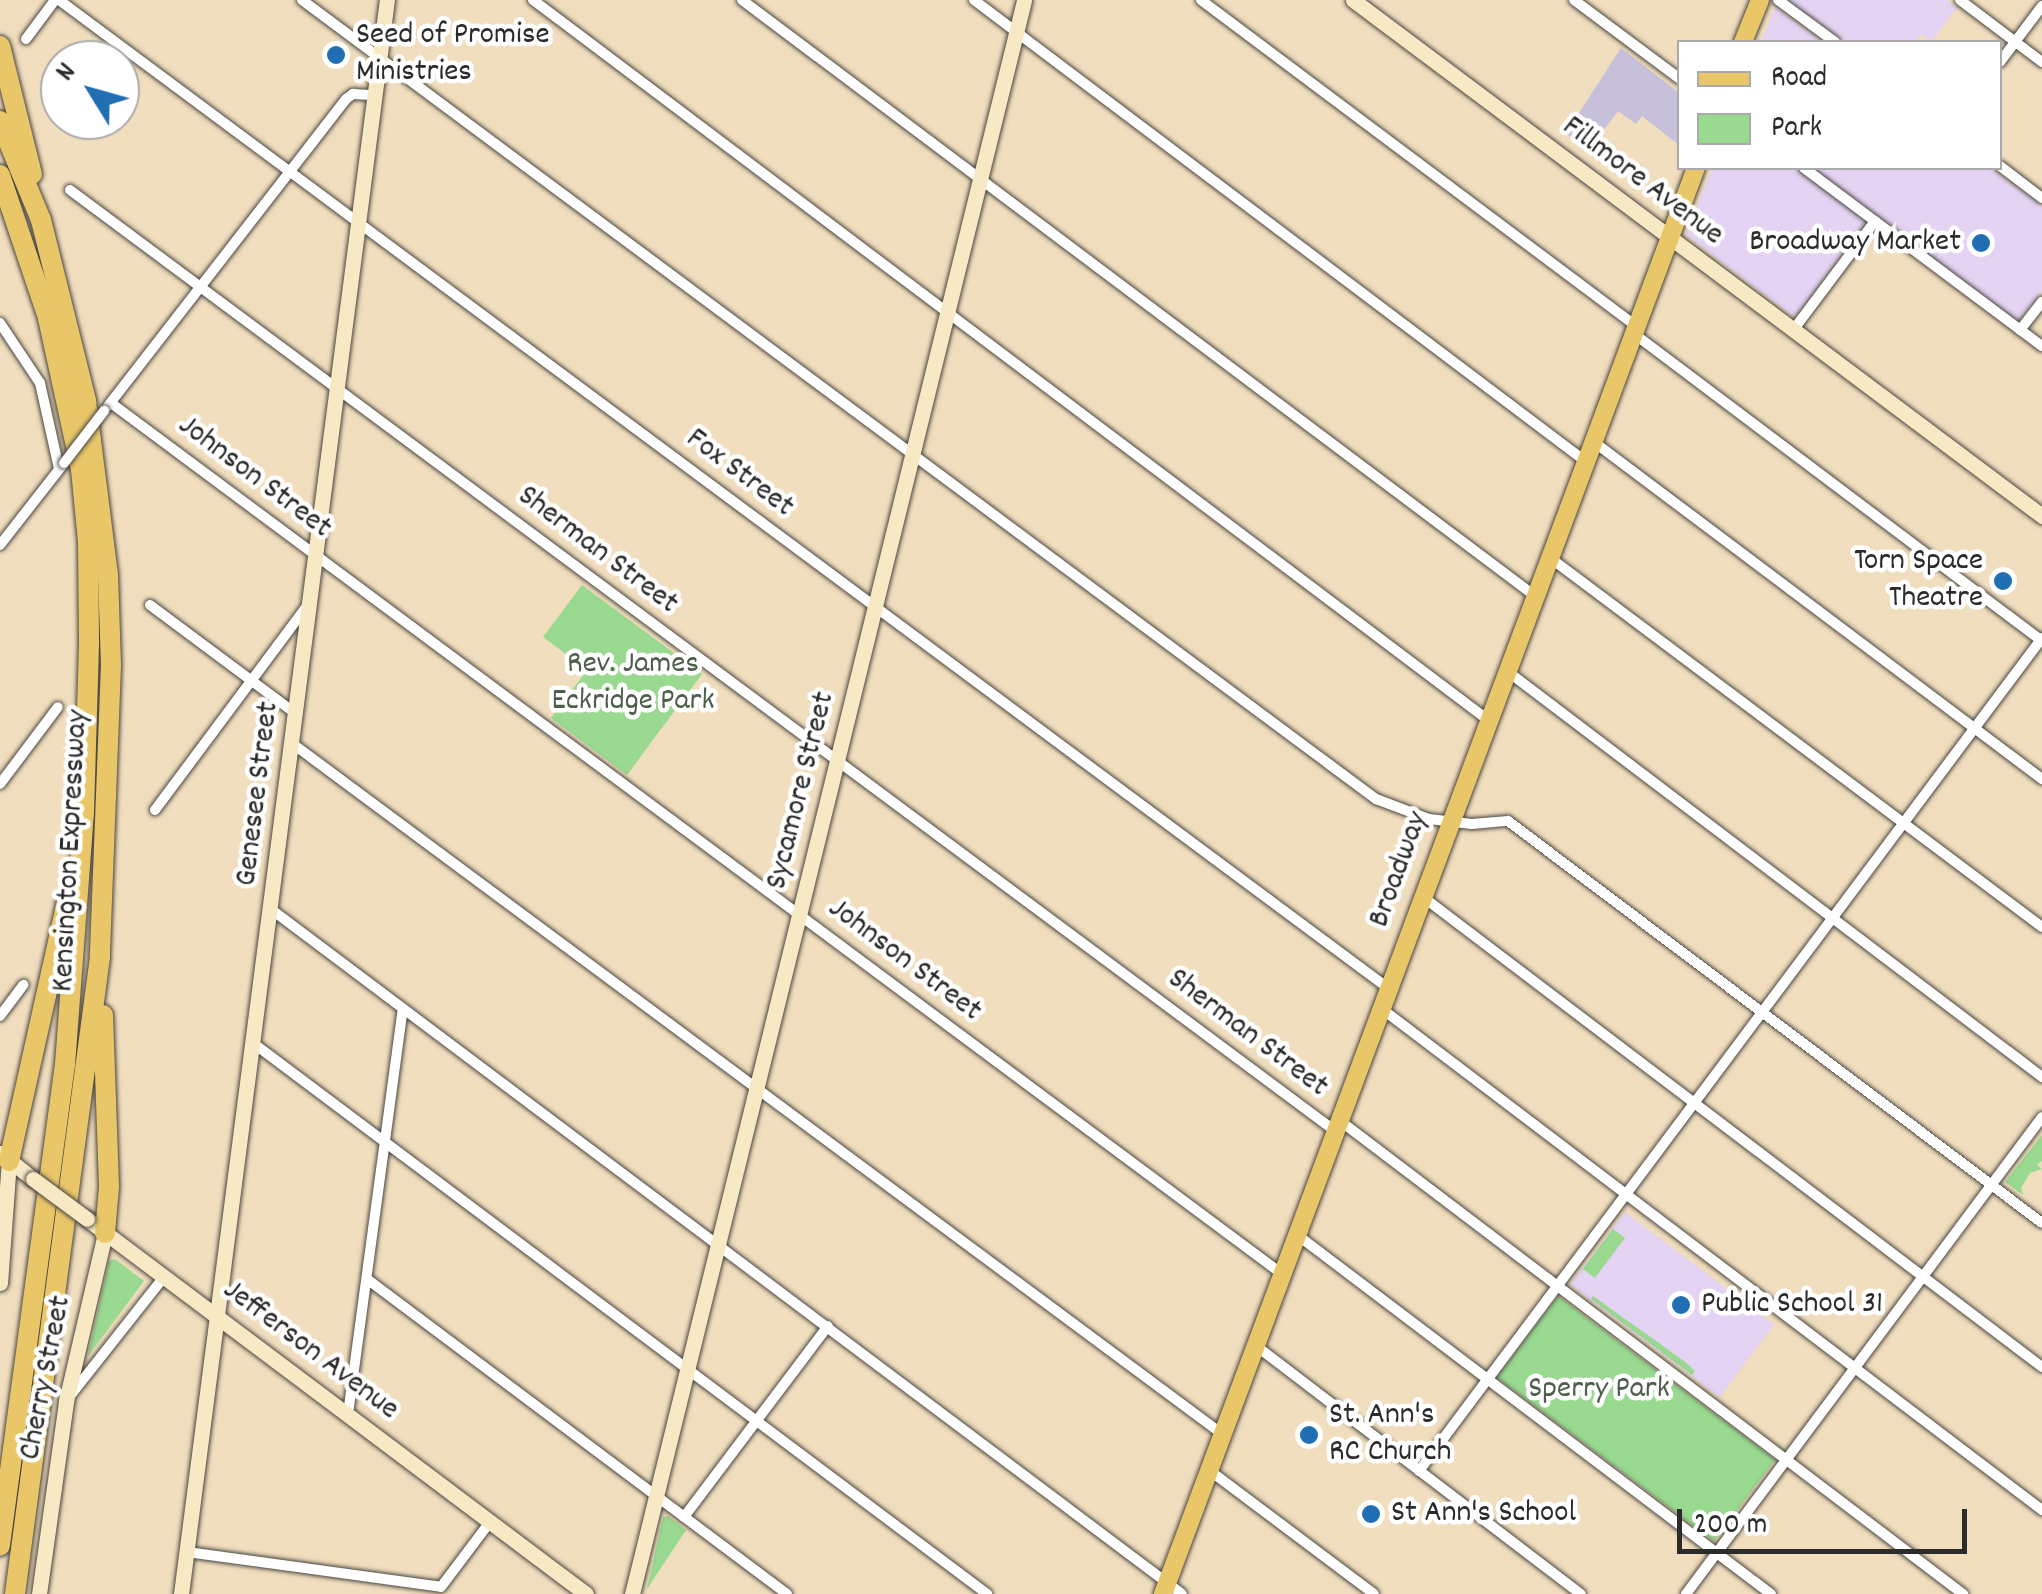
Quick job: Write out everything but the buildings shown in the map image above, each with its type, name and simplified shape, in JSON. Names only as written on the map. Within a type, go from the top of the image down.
[{"type":"highway","points":[[0,46],[41,220]]},
{"type":"highway","name":"Kensington Expressway","points":[[0,121],[41,220],[86,401],[108,575],[111,664],[100,958],[14,1594]]},
{"type":"highway","name":"Kensington Expressway","points":[[0,175],[48,318],[81,470],[89,627],[84,812],[56,1141],[0,1546]]},
{"type":"highway","points":[[5,1157],[84,812]]},
{"type":"highway","points":[[100,958],[108,1167],[105,1233]]},
{"type":"main road","points":[[1745,40],[1760,0]]},
{"type":"main road","name":"Broadway","points":[[1170,1590],[1222,1434],[1695,170]]},
{"type":"street","points":[[26,39],[57,0]]},
{"type":"street","name":"Fox Street","points":[[57,0],[1388,988]]},
{"type":"street","points":[[302,0],[1376,799],[1402,811],[1450,821],[1508,821],[2042,1223]]},
{"type":"street","name":"Genesee Street","points":[[181,1594],[387,0]]},
{"type":"street","points":[[533,0],[1488,720]]},
{"type":"street","points":[[742,0],[1535,596]]},
{"type":"street","points":[[974,0],[1586,461]]},
{"type":"street","name":"Sycamore Street","points":[[632,1594],[1024,0]]},
{"type":"street","points":[[1201,0],[2042,639],[1419,1471]]},
{"type":"street","name":"Fillmore Avenue","points":[[1352,0],[2042,516]]},
{"type":"street","points":[[1574,0],[1677,76]]},
{"type":"street","points":[[1778,0],[1832,40]]},
{"type":"street","points":[[1960,0],[2042,62]]},
{"type":"street","points":[[2002,59],[2042,6]]},
{"type":"street","points":[[0,546],[349,96],[375,95]]},
{"type":"street","points":[[2002,168],[2042,198]]},
{"type":"street","points":[[1807,170],[2042,346]]},
{"type":"street","name":"Sherman Street","points":[[70,190],[837,763],[1558,1286],[1963,1594]]},
{"type":"street","points":[[1794,329],[1875,221]]},
{"type":"street","points":[[2020,330],[2042,302]]},
{"type":"street","points":[[0,323],[40,382],[62,466]]},
{"type":"street","name":"Johnson Street","points":[[108,407],[317,556],[1282,1274]]},
{"type":"street","points":[[1593,442],[2042,779]]},
{"type":"street","points":[[1550,557],[2042,927]]},
{"type":"street","points":[[155,810],[311,601]]},
{"type":"street","points":[[150,605],[297,715]]},
{"type":"street","points":[[1506,671],[2042,1077]]},
{"type":"street","points":[[0,784],[58,707]]},
{"type":"street","points":[[293,744],[1222,1434]]},
{"type":"street","points":[[1422,896],[2042,1366]]},
{"type":"street","points":[[272,910],[828,1326],[1170,1590]]},
{"type":"street","points":[[0,1016],[23,985]]},
{"type":"street","points":[[1381,1008],[2042,1510]]},
{"type":"street","points":[[348,1414],[403,1009]]},
{"type":"street","points":[[253,1043],[987,1594]]},
{"type":"street","points":[[1686,1594],[2042,1117]]},
{"type":"street","points":[[0,1282],[5,1157]]},
{"type":"street","name":"Jefferson Avenue","points":[[5,1157],[586,1594]]},
{"type":"street","name":"Cherry Street","points":[[39,1594],[66,1401],[105,1233]]},
{"type":"street","points":[[1296,1234],[1771,1594]]},
{"type":"street","points":[[66,1401],[164,1277]]},
{"type":"street","points":[[366,1279],[787,1594]]},
{"type":"street","points":[[684,1517],[828,1326]]},
{"type":"street","points":[[1255,1346],[1581,1594]]},
{"type":"street","points":[[1209,1470],[1374,1594]]},
{"type":"street","points":[[187,1552],[441,1587],[490,1522]]},
{"type":"shaded area","points":[[1787,0],[1947,0],[1957,8],[1933,40],[1922,34],[1917,40],[1842,40]]},
{"type":"shaded area","points":[[1775,7],[1820,40],[1762,40]]},
{"type":"shaded area","points":[[1621,48],[1677,91],[1677,143],[1642,116],[1636,124],[1618,111],[1603,131],[1592,123],[1578,142],[1566,133]]},
{"type":"shaded area","points":[[1711,170],[1994,170],[2042,206],[2042,291],[2018,322],[1872,213],[1798,314],[1791,315],[1686,235]]},
{"type":"shaded area","points":[[1625,1212],[1774,1325],[1720,1397],[1570,1285]]},
{"type":"green space","name":"Rev. James Eckridge Park","points":[[582,585],[702,674],[627,775],[551,718],[587,670],[543,637]]},
{"type":"green space","points":[[2042,1135],[2042,1161],[2037,1165],[2042,1169],[2030,1173],[2021,1188],[2023,1195],[2005,1182]]},
{"type":"green space","points":[[1613,1229],[1625,1238],[1595,1278],[1583,1269]]},
{"type":"green space","points":[[115,1259],[144,1281],[88,1356],[109,1261]]},
{"type":"green space","name":"Sperry Park","points":[[1558,1296],[1775,1460],[1714,1541],[1497,1377]]},
{"type":"green space","points":[[1593,1296],[1684,1361],[1695,1371],[1692,1375],[1591,1299]]},
{"type":"green space","points":[[668,1516],[686,1530],[647,1589],[663,1517]]},
{"type":"place","name":"Seed of Promise Ministries","points":[[336,55]]},
{"type":"place","name":"Broadway Market","points":[[1981,243]]},
{"type":"place","name":"Torn Space Theatre","points":[[2003,581]]},
{"type":"place","name":"Public School 31","points":[[1681,1305]]},
{"type":"place","name":"St. Ann's RC Church","points":[[1309,1435]]},
{"type":"place","name":"St Ann's School","points":[[1371,1514]]}]
